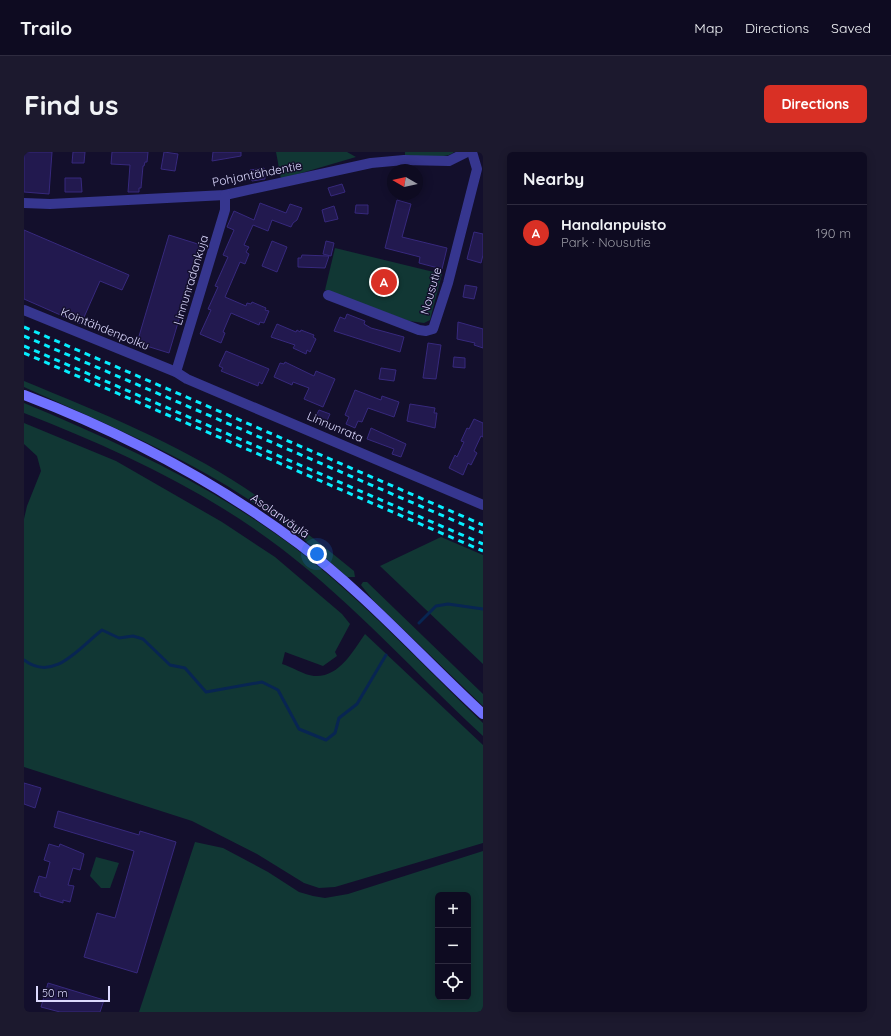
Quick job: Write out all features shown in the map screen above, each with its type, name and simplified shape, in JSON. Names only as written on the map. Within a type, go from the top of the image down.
[{"type":"main road","name":"Asolanväylä","points":[[24,395],[153,454],[200,479],[250,510],[300,545],[349,586],[483,714]]},
{"type":"street","name":"Pohjantähdentie","points":[[24,203],[50,204],[225,195],[371,163],[404,160],[450,161],[467,152]]},
{"type":"street","name":"Nousutie","points":[[328,295],[419,330],[426,331],[433,329],[448,283],[477,169],[472,152]]},
{"type":"street","name":"Linnunradankuja","points":[[176,372],[225,210],[225,195]]},
{"type":"street","name":"Kointähdenpolku","points":[[24,310],[176,372]]},
{"type":"street","name":"Linnunrata","points":[[176,372],[187,379],[483,505]]},
{"type":"green space","points":[[276,152],[347,152],[356,157],[281,179]]},
{"type":"green space","points":[[405,152],[454,152],[445,156],[431,157],[405,155]]},
{"type":"green space","points":[[335,248],[442,274],[430,320],[424,323],[409,321],[325,290]]},
{"type":"green space","points":[[24,381],[137,429],[219,472],[273,507],[354,571],[355,577],[347,577],[292,530],[230,487],[143,441],[24,387]]},
{"type":"green space","points":[[24,403],[130,450],[198,485],[231,504],[295,548],[368,610],[483,723],[483,736],[360,616],[282,549],[222,508],[158,472],[58,426],[24,413]]},
{"type":"green space","points":[[24,423],[116,461],[222,522],[275,557],[342,614],[350,624],[335,652],[337,656],[323,666],[285,652],[282,664],[302,673],[314,676],[331,673],[344,662],[365,634],[483,745],[483,843],[335,887],[319,888],[304,883],[257,854],[192,821],[24,767],[24,519],[27,506],[41,471],[37,456],[24,444]]},
{"type":"green space","points":[[441,537],[483,555],[483,664],[380,566]]},
{"type":"green space","points":[[363,582],[367,582],[483,694],[483,706],[372,599],[361,585]]},
{"type":"green space","points":[[195,842],[223,848],[268,872],[299,892],[325,898],[348,894],[483,851],[483,1012],[139,1012]]},
{"type":"green space","points":[[96,857],[119,863],[110,888],[101,888],[90,876]]},
{"type":"building","points":[[24,152],[52,152],[49,194],[24,192]]},
{"type":"building","points":[[73,152],[85,152],[84,163],[72,163]]},
{"type":"building","points":[[112,152],[148,152],[147,162],[145,162],[143,166],[141,188],[139,188],[139,192],[128,192],[130,165],[111,164]]},
{"type":"building","points":[[164,152],[178,154],[175,171],[161,169]]},
{"type":"building","points":[[213,152],[241,152],[241,156],[212,161]]},
{"type":"building","points":[[264,168],[265,179],[252,181],[250,170]]},
{"type":"building","points":[[65,178],[81,178],[82,192],[65,192]]},
{"type":"building","points":[[342,184],[345,192],[331,196],[328,188]]},
{"type":"building","points":[[397,200],[411,204],[402,237],[447,248],[442,269],[419,263],[420,257],[385,248]]},
{"type":"building","points":[[260,203],[286,213],[290,204],[302,208],[297,220],[291,227],[272,220],[268,231],[253,225],[244,245],[249,247],[246,252],[249,254],[245,264],[240,262],[225,297],[246,306],[247,303],[251,304],[252,302],[266,308],[265,310],[269,311],[264,323],[260,322],[259,325],[231,313],[223,332],[225,333],[221,343],[200,334],[211,310],[208,309],[218,287],[215,286],[228,257],[223,255],[234,230],[227,227],[234,211],[254,220]]},
{"type":"building","points":[[356,205],[368,205],[368,214],[355,213]]},
{"type":"building","points":[[334,206],[338,219],[325,222],[322,210]]},
{"type":"building","points":[[24,230],[129,275],[122,290],[100,281],[81,324],[24,299]]},
{"type":"building","points":[[474,232],[483,234],[483,255],[481,263],[467,259]]},
{"type":"building","points":[[169,235],[201,245],[169,353],[137,343]]},
{"type":"building","points":[[272,241],[287,247],[277,272],[262,266]]},
{"type":"building","points":[[326,241],[334,243],[331,256],[323,254]]},
{"type":"building","points":[[302,255],[329,256],[325,268],[298,267],[298,258],[301,258]]},
{"type":"building","points":[[465,285],[477,287],[474,299],[463,297]]},
{"type":"building","points":[[347,314],[365,321],[364,324],[371,328],[404,337],[400,352],[334,331],[340,317],[345,319]]},
{"type":"building","points":[[458,322],[483,329],[483,348],[474,345],[475,343],[457,339]]},
{"type":"building","points":[[277,324],[296,332],[297,330],[300,332],[301,330],[314,335],[313,337],[316,339],[310,352],[307,350],[306,354],[293,348],[295,345],[271,337]]},
{"type":"building","points":[[428,343],[441,345],[436,379],[423,378]]},
{"type":"building","points":[[226,351],[269,369],[262,384],[259,382],[258,386],[221,371],[223,368],[219,366]]},
{"type":"building","points":[[454,357],[465,358],[465,368],[453,367]]},
{"type":"building","points":[[285,362],[314,376],[316,371],[335,379],[323,407],[304,399],[309,388],[293,382],[292,385],[274,377],[280,363],[284,364]]},
{"type":"building","points":[[381,368],[396,370],[394,381],[379,379]]},
{"type":"building","points":[[355,390],[381,400],[382,396],[399,402],[394,417],[368,408],[362,422],[358,421],[355,428],[346,424],[349,417],[345,415]]},
{"type":"building","points":[[410,404],[435,408],[434,413],[437,413],[435,428],[407,421]]},
{"type":"building","points":[[319,410],[330,414],[326,423],[315,418]]},
{"type":"building","points":[[474,419],[483,423],[483,437],[481,436],[474,451],[477,453],[471,465],[468,463],[463,475],[449,468],[455,455],[457,457],[464,442],[461,441],[467,428],[469,429]]},
{"type":"building","points":[[371,428],[406,444],[401,457],[392,454],[394,449],[367,439]]},
{"type":"building","points":[[24,783],[41,788],[35,808],[24,804]]},
{"type":"building","points":[[58,811],[139,835],[140,831],[176,842],[137,973],[84,957],[97,913],[115,918],[134,851],[54,827]]},
{"type":"building","points":[[49,844],[59,847],[60,844],[84,854],[80,870],[73,868],[68,885],[74,886],[70,902],[63,900],[63,903],[40,896],[40,893],[34,892],[39,876],[46,878],[50,862],[44,860]]},
{"type":"building","points":[[48,983],[104,1000],[100,1012],[60,1012],[41,1007]]},
{"type":"waterway","points":[[419,623],[436,606],[448,604],[483,609]]},
{"type":"waterway","points":[[24,660],[35,666],[46,667],[56,665],[76,653],[102,630],[119,638],[133,636],[143,639],[170,665],[185,668],[206,692],[262,682],[278,690],[299,729],[326,740],[335,733],[339,718],[357,704],[386,655]]},
{"type":"railway","points":[[24,327],[483,525]]},
{"type":"railway","points":[[24,336],[483,533]]},
{"type":"railway","points":[[24,346],[483,544]]},
{"type":"railway","points":[[24,353],[483,551]]},
{"type":"place","name":"Hanalanpuisto","points":[[384,282]]}]
